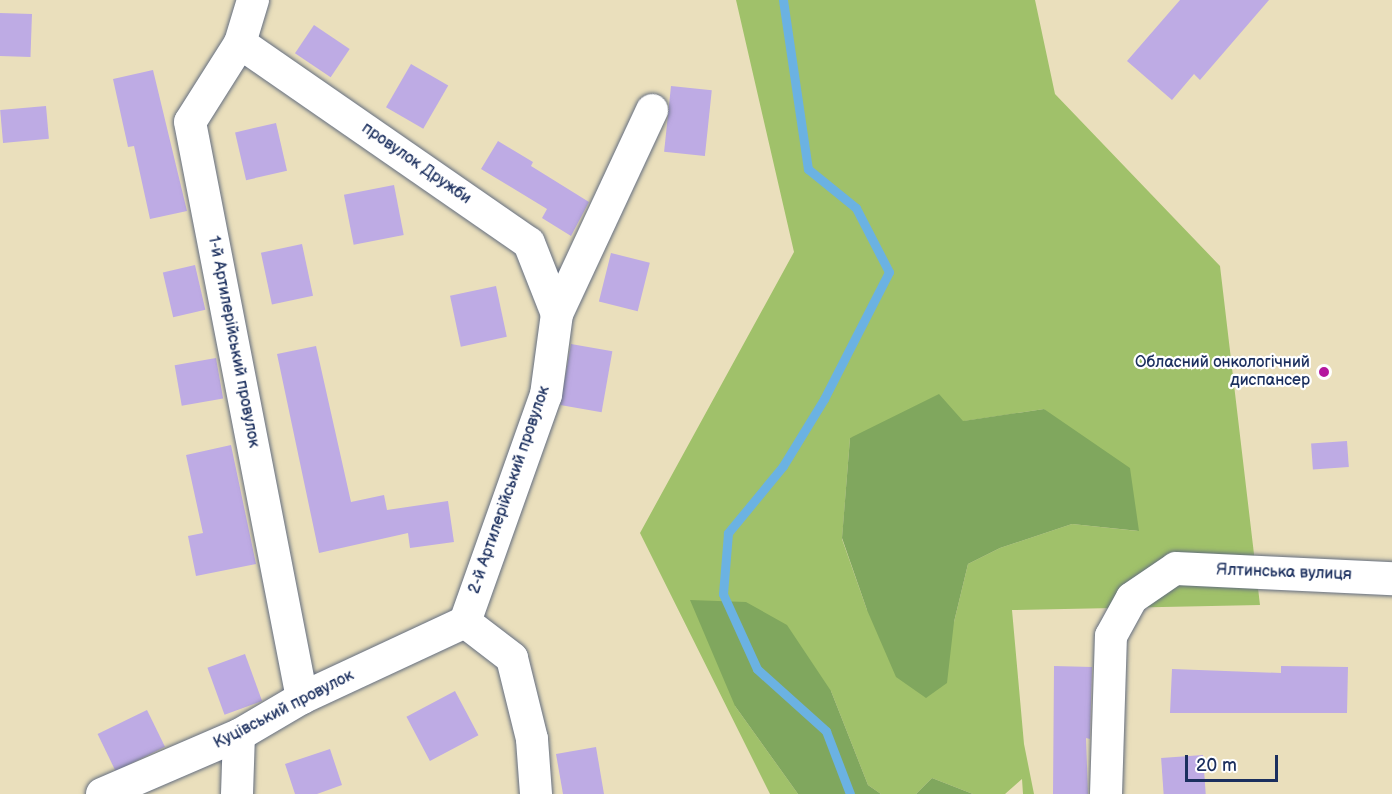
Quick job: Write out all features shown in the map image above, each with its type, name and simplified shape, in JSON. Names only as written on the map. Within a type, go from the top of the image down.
[{"type":"street","name":"1-й Артилерійський провулок","points":[[253,0],[240,43],[190,122],[302,699]]},
{"type":"street","name":"провулок Дружби","points":[[240,43],[529,243],[557,314]]},
{"type":"street","name":"2-й Артилерійський провулок","points":[[465,622],[546,395],[557,314],[652,110]]},
{"type":"street","points":[[1106,794],[1107,673],[1111,636],[1132,597],[1176,568]]},
{"type":"street","name":"Ялтинська вулиця","points":[[1176,568],[1392,578]]},
{"type":"street","name":"Куцівський провулок","points":[[102,794],[239,735],[302,699],[465,622]]},
{"type":"street","points":[[465,622],[512,658],[532,739],[536,794]]},
{"type":"street","points":[[237,794],[239,735]]},
{"type":"green space","points":[[736,0],[1035,0],[1055,94],[1220,266],[1260,605],[1012,610],[1024,744],[1034,794],[1023,794],[1022,779],[1005,794],[973,794],[932,778],[916,794],[881,794],[868,785],[831,691],[735,706],[798,794],[770,794],[640,533],[794,252]],"holes":[[[1044,409],[1138,531],[1072,524],[1000,548],[968,564],[954,622],[867,610],[842,539],[850,438]]]},
{"type":"green space","points":[[939,394],[963,421],[1044,409],[1130,468],[1139,531],[1072,524],[1000,548],[968,564],[954,622],[947,683],[926,698],[896,677],[867,610],[842,538],[850,438]]},
{"type":"green space","points":[[690,600],[746,602],[787,625],[831,691],[868,785],[881,794],[798,794],[735,706]]},
{"type":"green space","points":[[932,778],[973,794],[916,794]]},
{"type":"building","points":[[1180,0],[1269,0],[1200,80],[1194,74],[1172,100],[1127,61]]},
{"type":"building","points":[[0,13],[32,14],[30,57],[0,56]]},
{"type":"building","points":[[314,25],[350,49],[331,77],[295,53]]},
{"type":"building","points":[[411,64],[448,86],[423,129],[386,107]]},
{"type":"building","points":[[153,70],[187,211],[150,219],[134,146],[128,147],[113,79]]},
{"type":"building","points":[[671,86],[712,90],[705,156],[664,152]]},
{"type":"building","points":[[46,106],[49,139],[3,143],[0,110]]},
{"type":"building","points":[[276,123],[287,171],[246,180],[235,132]]},
{"type":"building","points":[[498,141],[533,162],[531,166],[589,202],[571,236],[542,218],[547,209],[481,169]]},
{"type":"building","points":[[394,185],[404,235],[354,245],[344,195]]},
{"type":"building","points":[[302,244],[313,296],[272,305],[261,253]]},
{"type":"building","points":[[611,253],[650,263],[638,311],[599,302]]},
{"type":"building","points":[[195,265],[205,310],[173,317],[163,272]]},
{"type":"building","points":[[496,286],[507,337],[461,347],[450,296]]},
{"type":"building","points":[[571,344],[612,351],[602,412],[560,405]]},
{"type":"building","points":[[316,346],[351,502],[384,495],[387,510],[448,501],[454,542],[410,548],[408,533],[319,553],[277,354]]},
{"type":"building","points":[[216,358],[223,398],[182,406],[175,365]]},
{"type":"building","points":[[1347,441],[1349,467],[1313,469],[1311,444]]},
{"type":"building","points":[[231,445],[256,564],[196,576],[188,536],[203,533],[186,455]]},
{"type":"building","points":[[245,654],[262,701],[225,715],[207,668]]},
{"type":"building","points":[[1054,666],[1092,667],[1090,739],[1086,738],[1088,794],[1053,794]]},
{"type":"building","points":[[1281,666],[1348,667],[1347,713],[1170,713],[1172,669],[1281,673]]},
{"type":"building","points":[[455,691],[478,735],[430,761],[406,717]]},
{"type":"building","points":[[147,710],[165,747],[116,771],[98,734]]},
{"type":"building","points":[[596,747],[604,794],[563,794],[556,754]]},
{"type":"building","points":[[330,749],[342,785],[317,794],[295,794],[285,764]]},
{"type":"building","points":[[1203,755],[1206,794],[1164,794],[1161,758]]},
{"type":"waterway","points":[[783,0],[808,169],[856,208],[889,272],[824,399],[783,466],[728,533],[723,594],[757,669],[826,731],[850,794]]},
{"type":"place","name":"Обласний онкологічний диспансер","points":[[1324,372]]}]
